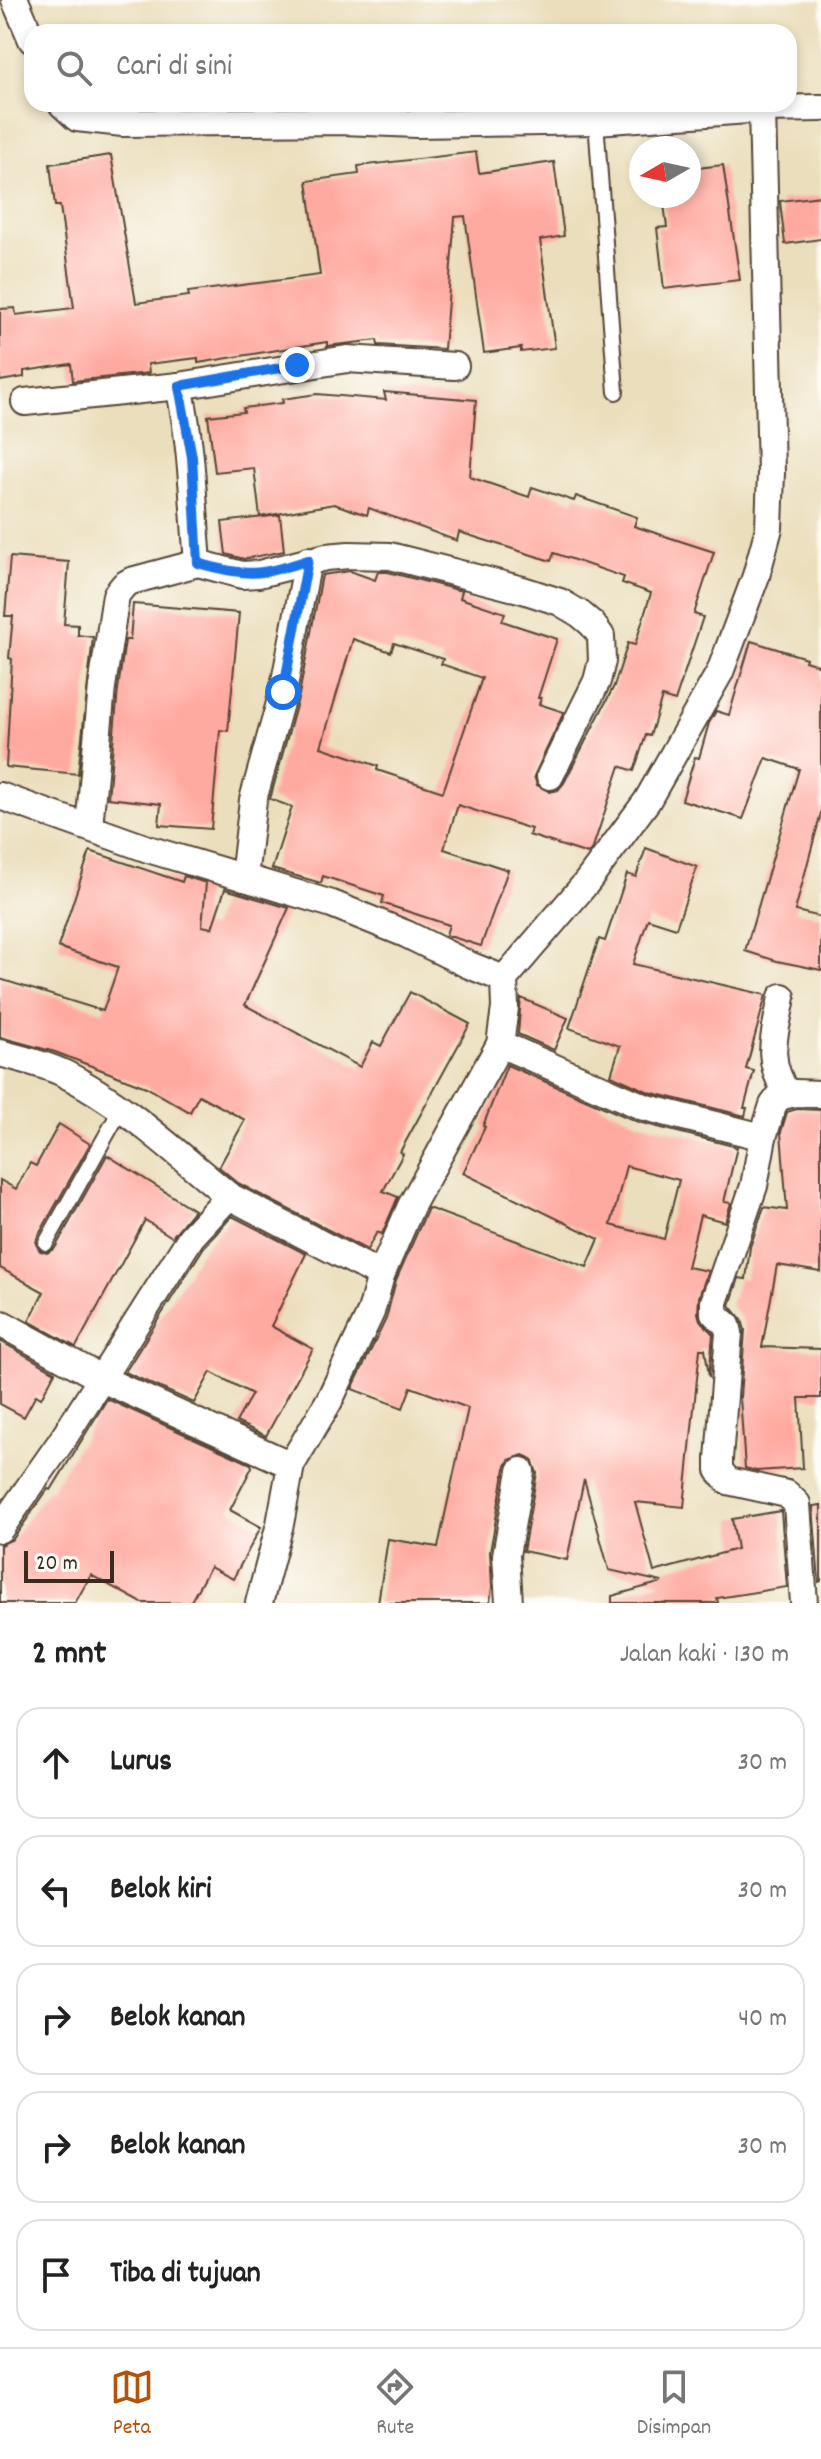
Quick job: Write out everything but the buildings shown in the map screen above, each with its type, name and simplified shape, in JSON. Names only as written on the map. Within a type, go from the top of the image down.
[{"type":"street","points":[[15,0],[25,24]]},
{"type":"street","points":[[797,108],[821,108]]},
{"type":"street","points":[[71,112],[77,118],[123,123],[343,121],[417,124],[596,121],[720,112]]},
{"type":"street","points":[[259,1603],[280,1524],[291,1465],[329,1401],[371,1312],[381,1275],[411,1206],[500,1044],[505,1008],[504,979],[587,882],[647,801],[720,672],[756,576],[769,528],[771,473],[762,112]]},
{"type":"street","points":[[25,402],[179,386],[347,359],[455,366]]},
{"type":"street","points":[[179,386],[192,457],[198,563]]},
{"type":"street","points":[[89,827],[102,687],[116,595],[131,581],[198,563],[242,575],[270,572],[308,560],[349,555],[390,556],[560,602],[592,624],[601,636],[602,649],[597,681],[550,776]]},
{"type":"street","points":[[244,878],[253,800],[283,692],[308,560]]},
{"type":"street","points":[[1,802],[343,908],[504,979]]},
{"type":"street","points":[[782,997],[772,1061],[787,1094]]},
{"type":"street","points":[[500,1044],[644,1107],[763,1137]]},
{"type":"street","points":[[0,1053],[62,1072],[146,1125],[169,1148],[229,1196],[381,1275]]},
{"type":"street","points":[[804,1603],[797,1504],[787,1494],[728,1481],[719,1470],[729,1333],[727,1325],[714,1313],[714,1302],[754,1186],[763,1137],[775,1100],[787,1094],[821,1094]]},
{"type":"street","points":[[0,1529],[102,1379],[191,1237],[229,1196]]},
{"type":"street","points":[[2,1324],[102,1379],[291,1465]]},
{"type":"street","points":[[509,1603],[506,1555],[521,1471]]},
{"type":"lane","points":[[596,121],[616,392]]},
{"type":"lane","points":[[46,1243],[121,1109]]},
{"type":"route","points":[[283,692],[308,560],[281,569],[242,575],[198,563],[192,457],[179,386],[297,365]]}]
